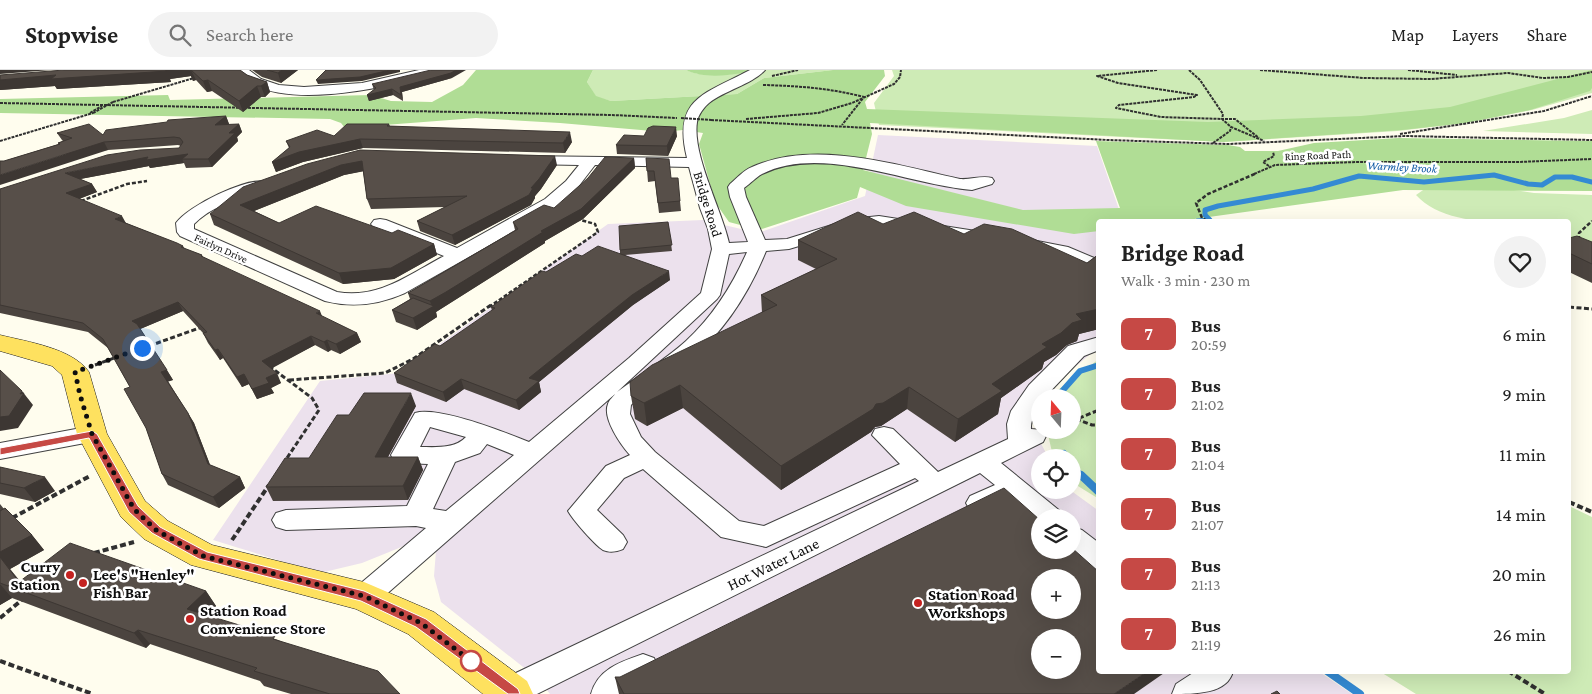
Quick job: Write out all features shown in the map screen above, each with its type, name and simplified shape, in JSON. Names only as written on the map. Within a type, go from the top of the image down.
[{"type":"main road","points":[[0,343],[61,360],[75,372],[92,434],[134,509],[156,530],[203,556],[364,596],[421,623],[512,693]]},
{"type":"street","points":[[241,70],[246,76],[257,83],[270,87],[312,90],[336,90],[387,83],[432,70]]},
{"type":"street","points":[[687,116],[704,100],[737,84],[759,70]]},
{"type":"street","name":"Bridge Road","points":[[364,596],[637,363],[710,294],[721,249],[717,229],[708,208],[696,163],[690,122],[687,116]]},
{"type":"street","points":[[513,158],[696,163]]},
{"type":"street","points":[[884,435],[928,475],[766,537],[731,530],[646,458],[631,441],[618,414],[619,404],[624,398],[681,356],[714,323],[745,278],[759,246],[736,187],[762,166],[778,162],[817,159],[850,162],[960,184],[972,185],[986,181]]},
{"type":"street","name":"Fairlyn Drive","points":[[273,180],[210,204],[193,213],[185,223],[186,232],[332,297],[352,301],[378,298],[398,289],[542,209],[572,184],[590,161]]},
{"type":"street","points":[[721,249],[789,244],[849,224],[879,221],[902,223],[1062,251],[1096,266]]},
{"type":"street","points":[[380,224],[458,255]]},
{"type":"street","name":"Hot Water Lane","points":[[512,693],[928,475],[982,462],[1027,439],[1019,424],[1022,411],[1037,390],[1076,351],[1096,345]]},
{"type":"street","points":[[483,434],[471,447],[445,456],[403,455],[423,418],[449,423],[483,434],[532,453]]},
{"type":"street","points":[[0,451],[92,434]]},
{"type":"street","points":[[416,516],[445,456]]},
{"type":"street","points":[[613,542],[581,511],[615,472],[646,458]]},
{"type":"street","points":[[982,462],[1040,509]]},
{"type":"street","points":[[956,514],[1014,487]]},
{"type":"street","points":[[286,520],[416,516],[450,522]]},
{"type":"street","points":[[1081,545],[1096,557]]},
{"type":"street","points":[[607,694],[612,683],[665,657]]},
{"type":"street","points":[[1188,694],[1216,674]]},
{"type":"path","points":[[741,120],[764,115],[814,114],[828,111],[894,84],[900,77],[901,70]]},
{"type":"path","points":[[1156,70],[1097,76],[1118,83],[1197,95],[1194,97],[1116,107],[1119,109],[1166,117],[1235,120],[1260,138]]},
{"type":"path","points":[[1189,70],[1200,80],[1223,114],[1222,119]]},
{"type":"path","points":[[1260,70],[1364,78],[1430,79],[1508,73],[1543,78],[1568,77],[1592,72]]},
{"type":"path","points":[[1408,70],[1467,76]]},
{"type":"path","points":[[0,141],[93,113],[114,102],[200,77]]},
{"type":"path","points":[[737,84],[811,86],[834,89],[864,97]]},
{"type":"path","points":[[1384,136],[1544,111],[1592,96]]},
{"type":"path","points":[[841,125],[864,97]]},
{"type":"path","points":[[0,103],[687,116],[710,120],[841,125],[1108,140],[1212,143],[1384,136],[1592,140]]},
{"type":"path","points":[[87,114],[102,105]]},
{"type":"path","points":[[1222,119],[1231,127],[1267,142]]},
{"type":"path","points":[[1212,143],[1230,131],[1231,127]]},
{"type":"path","points":[[1269,166],[1263,162],[1274,156],[1273,152]]},
{"type":"path","name":"Ring Road Path","points":[[1204,219],[1196,203],[1208,194],[1269,166],[1356,162],[1518,162],[1592,159]]},
{"type":"path","points":[[78,203],[127,184],[147,181]]},
{"type":"path","points":[[89,204],[95,197]]},
{"type":"path","points":[[289,380],[385,373],[414,359],[598,232],[595,224],[542,209]]},
{"type":"path","points":[[1579,240],[1579,233],[1592,222]]},
{"type":"path","points":[[1571,307],[1592,309]]},
{"type":"path","points":[[147,346],[210,324]]},
{"type":"path","points":[[75,372],[120,356]]},
{"type":"path","points":[[265,363],[312,398],[319,410],[282,465]]},
{"type":"path","points":[[1081,417],[1096,411]]},
{"type":"path","points":[[1081,422],[1096,425]]},
{"type":"path","points":[[8,520],[110,466]]},
{"type":"path","points":[[218,560],[271,481]]},
{"type":"path","points":[[1571,503],[1592,512]]},
{"type":"path","points":[[91,554],[163,534]]},
{"type":"path","points":[[0,618],[28,594]]},
{"type":"path","points":[[0,661],[93,694]]},
{"type":"path","points":[[1513,674],[1545,694]]},
{"type":"shaded area","points":[[878,135],[1097,146],[1122,219],[1096,219],[1096,352],[1048,389],[1031,389],[1031,414],[1029,420],[1031,424],[1031,439],[1039,439],[1044,449],[1031,449],[1031,499],[1081,498],[1096,509],[1096,674],[1322,674],[1352,694],[550,694],[537,678],[441,602],[434,576],[436,551],[404,546],[362,563],[320,573],[213,540],[320,381],[399,373],[608,224],[703,220],[758,233],[865,196]]},
{"type":"green space","points":[[476,70],[593,70],[587,82],[596,96],[611,101],[737,94],[764,78],[833,70],[884,70],[885,76],[865,102],[867,109],[1208,122],[1361,116],[1450,107],[1592,70],[1592,88],[1590,91],[1530,110],[1466,123],[1402,130],[1223,142],[870,123],[872,134],[863,170],[1023,210],[1120,208],[1096,141],[1228,145],[1240,147],[1245,151],[1278,151],[1314,143],[1399,138],[1592,141],[1592,191],[1403,190],[1194,219],[1096,219],[1096,231],[1074,234],[906,206],[860,187],[857,198],[759,230],[729,222],[715,202],[699,144],[703,133],[683,130],[664,132],[476,118],[345,128],[341,123],[330,119],[0,113],[0,99],[168,95],[170,100],[371,95],[391,101],[432,102],[463,85]]},
{"type":"green space","points":[[593,70],[686,70],[705,75],[726,75],[767,70],[833,70],[764,78],[737,94],[611,101],[596,97],[587,82]]},
{"type":"green space","points":[[686,70],[764,70],[714,76]]},
{"type":"green space","points":[[892,70],[1592,70],[1592,93],[1532,110],[1464,123],[1398,131],[1223,142],[879,125],[874,103],[894,76]]},
{"type":"green space","points":[[1592,110],[1592,134],[1483,131],[1564,118]]},
{"type":"green space","points":[[1492,187],[1534,193],[1592,195],[1592,242],[1571,239],[1571,219],[1467,219],[1447,214],[1430,206],[1416,195],[1426,188]]},
{"type":"green space","points":[[1096,361],[1096,497],[1081,488],[1081,449],[1051,449],[1049,439],[1081,439],[1081,389],[1059,389]]},
{"type":"green space","points":[[1571,507],[1592,517],[1592,694],[1416,694],[1384,674],[1571,674]]},
{"type":"building","points":[[64,70],[167,71],[51,79],[56,75],[0,80],[0,75]]},
{"type":"building","points":[[191,70],[240,70],[247,75],[267,82],[257,86],[239,101],[208,80],[203,81]]},
{"type":"building","points":[[267,70],[282,70],[278,73]]},
{"type":"building","points":[[326,70],[390,70],[360,77],[316,80]]},
{"type":"building","points":[[431,70],[456,70],[400,87],[401,95],[392,89],[367,95],[376,88],[372,84]]},
{"type":"building","points":[[226,116],[215,125],[239,124],[229,133],[235,133],[208,159],[182,159],[188,154],[146,160],[148,157],[65,173],[92,184],[66,193],[122,216],[115,219],[177,243],[183,246],[181,247],[202,255],[320,311],[316,313],[357,333],[336,344],[327,340],[324,342],[311,336],[262,361],[277,373],[266,378],[269,383],[252,389],[244,374],[237,377],[218,349],[215,350],[203,333],[207,332],[178,302],[132,321],[137,324],[167,370],[161,372],[188,413],[208,464],[240,477],[213,497],[162,474],[146,428],[124,389],[130,387],[103,339],[83,323],[0,305],[0,189],[107,155],[140,150],[179,148],[183,142],[180,138],[174,137],[104,142],[0,175],[0,161],[60,144],[58,143],[72,138],[57,133],[89,124],[103,135],[106,130],[167,122],[168,120]]},
{"type":"building","points":[[347,124],[389,124],[387,126],[570,132],[563,143],[360,139],[299,152],[272,162],[290,147],[286,141],[317,130],[334,136]]},
{"type":"building","points":[[653,126],[676,127],[667,146],[616,145],[624,135],[644,136],[648,128]]},
{"type":"building","points":[[360,150],[555,156],[531,188],[533,188],[529,195],[452,235],[417,221],[467,196],[367,199],[362,161],[341,165],[240,205],[279,223],[316,206],[392,233],[398,230],[434,244],[391,268],[339,273],[210,214],[243,187],[307,164]]},
{"type":"building","points":[[605,157],[634,158],[581,209],[541,231],[543,232],[430,301],[408,293],[518,229],[513,222],[544,205],[554,208],[588,178]]},
{"type":"building","points":[[646,158],[669,159],[671,178],[678,178],[680,201],[658,203],[654,171],[647,171]]},
{"type":"building","points":[[858,212],[883,224],[914,212],[964,234],[984,224],[1012,229],[1087,263],[1096,256],[1096,310],[1076,314],[1082,320],[1072,323],[1061,333],[1042,344],[1047,347],[992,384],[1002,391],[958,419],[909,387],[883,403],[876,404],[873,409],[781,466],[680,385],[644,403],[631,396],[630,382],[652,365],[777,305],[761,295],[837,259],[798,240]]},
{"type":"building","points":[[668,222],[672,245],[620,250],[619,226]]},
{"type":"building","points":[[1577,236],[1592,242],[1592,264],[1571,254],[1571,238]]},
{"type":"building","points":[[598,246],[669,271],[632,295],[529,378],[539,381],[516,400],[461,379],[443,392],[394,373],[435,344],[440,346],[495,308],[491,307],[542,271],[546,272],[576,254],[582,256]]},
{"type":"building","points":[[413,298],[434,306],[413,318],[392,310]]},
{"type":"building","points":[[0,370],[22,391],[20,394],[24,393],[9,416],[0,417]]},
{"type":"building","points":[[364,393],[411,393],[375,457],[418,457],[403,486],[266,487],[285,458],[309,458],[337,415],[349,415]]},
{"type":"building","points":[[0,467],[45,477],[24,488],[0,483]]},
{"type":"building","name":"Station Road Workshops","points":[[1004,488],[1031,512],[1031,559],[1081,559],[1081,556],[1096,569],[1096,674],[1144,674],[1114,694],[624,694],[615,677],[620,677]]},
{"type":"building","points":[[5,508],[32,535],[0,552],[0,511]]},
{"type":"building","points":[[70,543],[206,591],[187,609],[275,636],[273,639],[378,671],[400,694],[330,694],[254,671],[257,668],[138,630],[134,633],[0,583],[0,557],[19,582]]},
{"type":"waterway","name":"Warmley Brook","points":[[1209,219],[1205,215],[1205,210],[1218,206],[1313,189],[1359,176],[1424,182],[1494,175],[1528,184],[1542,185],[1555,177],[1572,177],[1592,182]]},
{"type":"waterway","name":"Warmley Brook","points":[[1064,389],[1080,371],[1096,366]]},
{"type":"waterway","name":"Warmley Brook","points":[[1081,475],[1096,489]]},
{"type":"waterway","name":"Warmley Brook","points":[[1331,674],[1360,694]]},
{"type":"bus line","name":"7","points":[[0,451],[92,434],[134,509],[156,530],[203,556],[364,596],[421,623],[513,694]]},
{"type":"place","name":"Curry Station","points":[[70,575]]},
{"type":"place","name":"Lee's \"Henley\" Fish Bar","points":[[83,583]]},
{"type":"place","name":"Station Road Workshops","points":[[918,603]]},
{"type":"place","name":"Station Road Convenience Store","points":[[190,619]]},
{"type":"route","points":[[142,348],[75,372],[92,434],[134,509],[156,530],[203,556],[364,596],[421,623],[471,661]]}]
